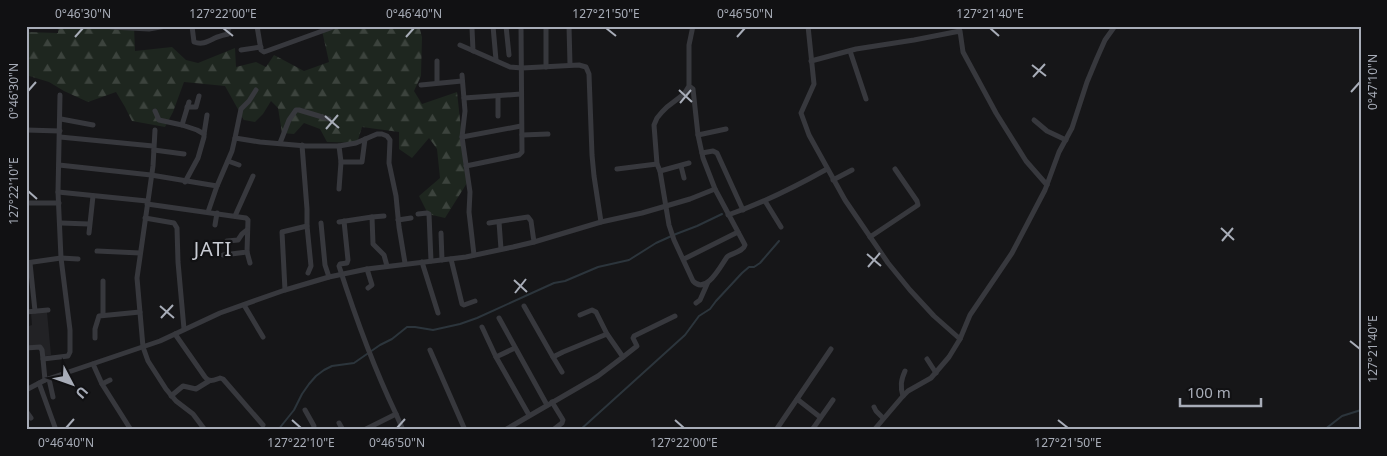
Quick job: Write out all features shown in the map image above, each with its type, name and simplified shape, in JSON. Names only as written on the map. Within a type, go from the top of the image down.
[{"type":"street","points":[[111,27],[149,29],[166,26]]},
{"type":"street","points":[[192,26],[194,42],[196,43],[208,42],[228,34],[228,29],[231,26]]},
{"type":"street","points":[[258,26],[263,52],[336,26]]},
{"type":"street","points":[[493,26],[496,60]]},
{"type":"street","points":[[506,26],[509,55]]},
{"type":"street","points":[[466,166],[519,155],[522,152],[521,26]]},
{"type":"street","points":[[546,26],[546,67]]},
{"type":"street","points":[[568,26],[570,65]]},
{"type":"street","points":[[693,26],[689,44],[689,86],[684,94],[667,107],[657,118],[654,125],[657,164],[660,171],[671,233],[695,284],[701,285],[709,282]]},
{"type":"street","points":[[808,26],[814,84],[801,113],[809,135],[845,200],[896,274],[934,316],[960,339]]},
{"type":"street","points":[[874,430],[908,391],[931,378],[949,358],[960,339],[970,315],[1012,253],[1047,185],[1059,152],[1072,128],[1097,58],[1114,26]]},
{"type":"street","points":[[472,28],[473,51]]},
{"type":"street","points":[[811,61],[878,45],[960,31],[963,52],[996,113],[1031,167],[1047,185]]},
{"type":"street","points":[[460,45],[510,67],[582,65],[588,70],[593,162],[601,222]]},
{"type":"street","points":[[240,50],[261,47]]},
{"type":"street","points":[[850,51],[866,99]]},
{"type":"street","points":[[437,61],[438,82]]},
{"type":"street","points":[[462,75],[465,118],[462,137],[470,192],[469,212],[474,255]]},
{"type":"street","points":[[421,85],[462,81]]},
{"type":"street","points":[[689,86],[693,89],[702,153],[715,189],[745,242],[745,247],[742,250],[727,257],[709,282],[700,300],[696,303]]},
{"type":"street","points":[[208,212],[228,161],[241,109],[256,90]]},
{"type":"street","points":[[464,98],[521,94]]},
{"type":"street","points":[[43,359],[68,356],[70,352],[69,321],[61,258],[61,224],[58,192],[60,95]]},
{"type":"street","points":[[182,125],[188,105],[196,107],[199,96]]},
{"type":"street","points":[[498,96],[498,116]]},
{"type":"street","points":[[280,143],[289,120],[296,110],[329,119]]},
{"type":"street","points":[[155,111],[159,120],[182,125],[204,134]]},
{"type":"street","points":[[185,182],[202,148],[207,115]]},
{"type":"street","points":[[61,119],[93,125]]},
{"type":"street","points":[[1034,120],[1044,129],[1066,140]]},
{"type":"street","points":[[462,137],[521,126]]},
{"type":"street","points":[[698,135],[726,129]]},
{"type":"street","points":[[26,130],[184,154]]},
{"type":"street","points":[[155,130],[151,174],[136,278],[143,347],[148,361],[171,396],[193,414],[203,429]]},
{"type":"street","points":[[235,138],[302,145],[339,146],[356,143],[382,134],[389,137],[389,163],[396,196],[405,263]]},
{"type":"street","points":[[522,135],[548,134]]},
{"type":"street","points":[[340,162],[362,162],[365,139]]},
{"type":"street","points":[[302,145],[311,266],[308,272]]},
{"type":"street","points":[[339,146],[339,189]]},
{"type":"street","points":[[702,153],[714,151],[718,153],[743,210]]},
{"type":"street","points":[[228,161],[239,165]]},
{"type":"street","points":[[617,169],[657,164]]},
{"type":"street","points":[[660,171],[689,164]]},
{"type":"street","points":[[59,165],[151,174],[185,182],[217,186]]},
{"type":"street","points":[[681,166],[684,178]]},
{"type":"street","points":[[728,215],[765,201],[827,169]]},
{"type":"street","points":[[870,237],[918,205],[895,169]]},
{"type":"street","points":[[833,180],[852,170]]},
{"type":"street","points":[[235,216],[253,176]]},
{"type":"street","points":[[26,390],[47,380],[143,347],[220,313],[329,277],[405,263],[451,259],[534,242],[601,222],[690,200],[715,189]]},
{"type":"street","points":[[58,192],[147,203],[248,219],[247,252],[250,263]]},
{"type":"street","points":[[88,234],[93,196]]},
{"type":"street","points":[[765,201],[781,227]]},
{"type":"street","points":[[26,203],[59,203]]},
{"type":"street","points":[[215,225],[217,213]]},
{"type":"street","points":[[418,214],[429,214],[431,261]]},
{"type":"street","points":[[384,216],[341,221],[348,260],[347,263],[339,265],[354,314],[384,389],[403,430]]},
{"type":"street","points":[[372,217],[373,244],[384,256],[386,266]]},
{"type":"street","points":[[489,224],[526,217],[530,218],[534,242]]},
{"type":"street","points":[[145,218],[174,223],[176,225],[184,329]]},
{"type":"street","points":[[398,220],[411,218]]},
{"type":"street","points":[[499,222],[501,249]]},
{"type":"street","points":[[321,223],[325,265],[329,277]]},
{"type":"street","points":[[61,224],[89,224]]},
{"type":"street","points":[[285,290],[282,232],[307,226]]},
{"type":"street","points":[[227,241],[238,240],[247,230]]},
{"type":"street","points":[[684,259],[738,232]]},
{"type":"street","points":[[441,233],[442,260]]},
{"type":"street","points":[[97,251],[140,253]]},
{"type":"street","points":[[223,255],[247,252]]},
{"type":"street","points":[[34,311],[28,263],[61,258],[78,259]]},
{"type":"street","points":[[451,259],[462,304],[475,302]]},
{"type":"street","points":[[422,262],[438,313]]},
{"type":"street","points":[[368,269],[372,285],[368,288]]},
{"type":"street","points":[[103,281],[103,315]]},
{"type":"street","points":[[244,305],[263,337]]},
{"type":"street","points":[[524,306],[562,372]]},
{"type":"street","points":[[26,312],[48,310]]},
{"type":"street","points":[[580,315],[594,310],[623,358]]},
{"type":"street","points":[[95,338],[94,329],[99,316],[140,312]]},
{"type":"street","points":[[507,429],[598,376],[637,346],[633,338],[634,336],[675,316]]},
{"type":"street","points":[[499,318],[550,403],[563,420],[553,430]]},
{"type":"street","points":[[482,327],[496,357],[530,415]]},
{"type":"street","points":[[175,334],[209,381]]},
{"type":"street","points":[[553,357],[607,334]]},
{"type":"street","points":[[26,348],[40,347],[42,350],[47,380],[53,397]]},
{"type":"street","points":[[496,357],[516,348]]},
{"type":"street","points":[[430,350],[464,430]]},
{"type":"street","points":[[776,430],[831,350]]},
{"type":"street","points":[[926,359],[936,373]]},
{"type":"street","points":[[93,364],[102,384],[131,430]]},
{"type":"street","points":[[903,396],[901,378],[905,371]]},
{"type":"street","points":[[171,396],[183,386],[196,390],[209,381],[220,378],[223,379],[263,425]]},
{"type":"street","points":[[102,384],[110,380]]},
{"type":"street","points":[[39,383],[56,430]]},
{"type":"street","points":[[797,399],[820,417]]},
{"type":"street","points":[[812,430],[833,400]]},
{"type":"street","points":[[874,407],[884,418]]},
{"type":"street","points":[[26,410],[31,418]]},
{"type":"street","points":[[305,410],[314,426],[313,430]]},
{"type":"street","points":[[364,430],[396,414]]},
{"type":"street","points":[[339,423],[343,430]]},
{"type":"shaded area","points":[[47,312],[51,355],[41,357],[41,346],[29,346],[29,326],[32,325],[31,313]]},
{"type":"green space","points":[[58,26],[134,26],[135,51],[172,47],[186,60],[198,63],[235,48],[236,67],[256,62],[266,67],[274,55],[304,71],[329,62],[321,26],[419,26],[422,37],[421,76],[414,91],[422,104],[457,92],[467,183],[445,218],[428,214],[419,196],[440,178],[437,149],[429,138],[412,158],[399,149],[399,132],[362,127],[357,143],[327,142],[320,129],[304,123],[294,134],[282,133],[278,108],[271,101],[263,114],[255,122],[244,120],[225,86],[184,82],[173,112],[165,127],[132,121],[116,92],[88,102],[49,82],[26,75],[26,32],[58,33]]},
{"type":"waterway","points":[[278,430],[294,410],[302,394],[316,376],[332,366],[354,363],[407,327],[433,330],[477,318],[554,283],[565,281],[598,267],[629,260],[656,243],[722,214]]},
{"type":"waterway","points":[[580,430],[685,335],[699,316],[710,309],[742,273],[749,267],[754,267],[760,263],[779,241]]},
{"type":"waterway","points":[[1324,430],[1342,416],[1361,410]]},
{"type":"district","name":"JATI","points":[[213,248]]}]
